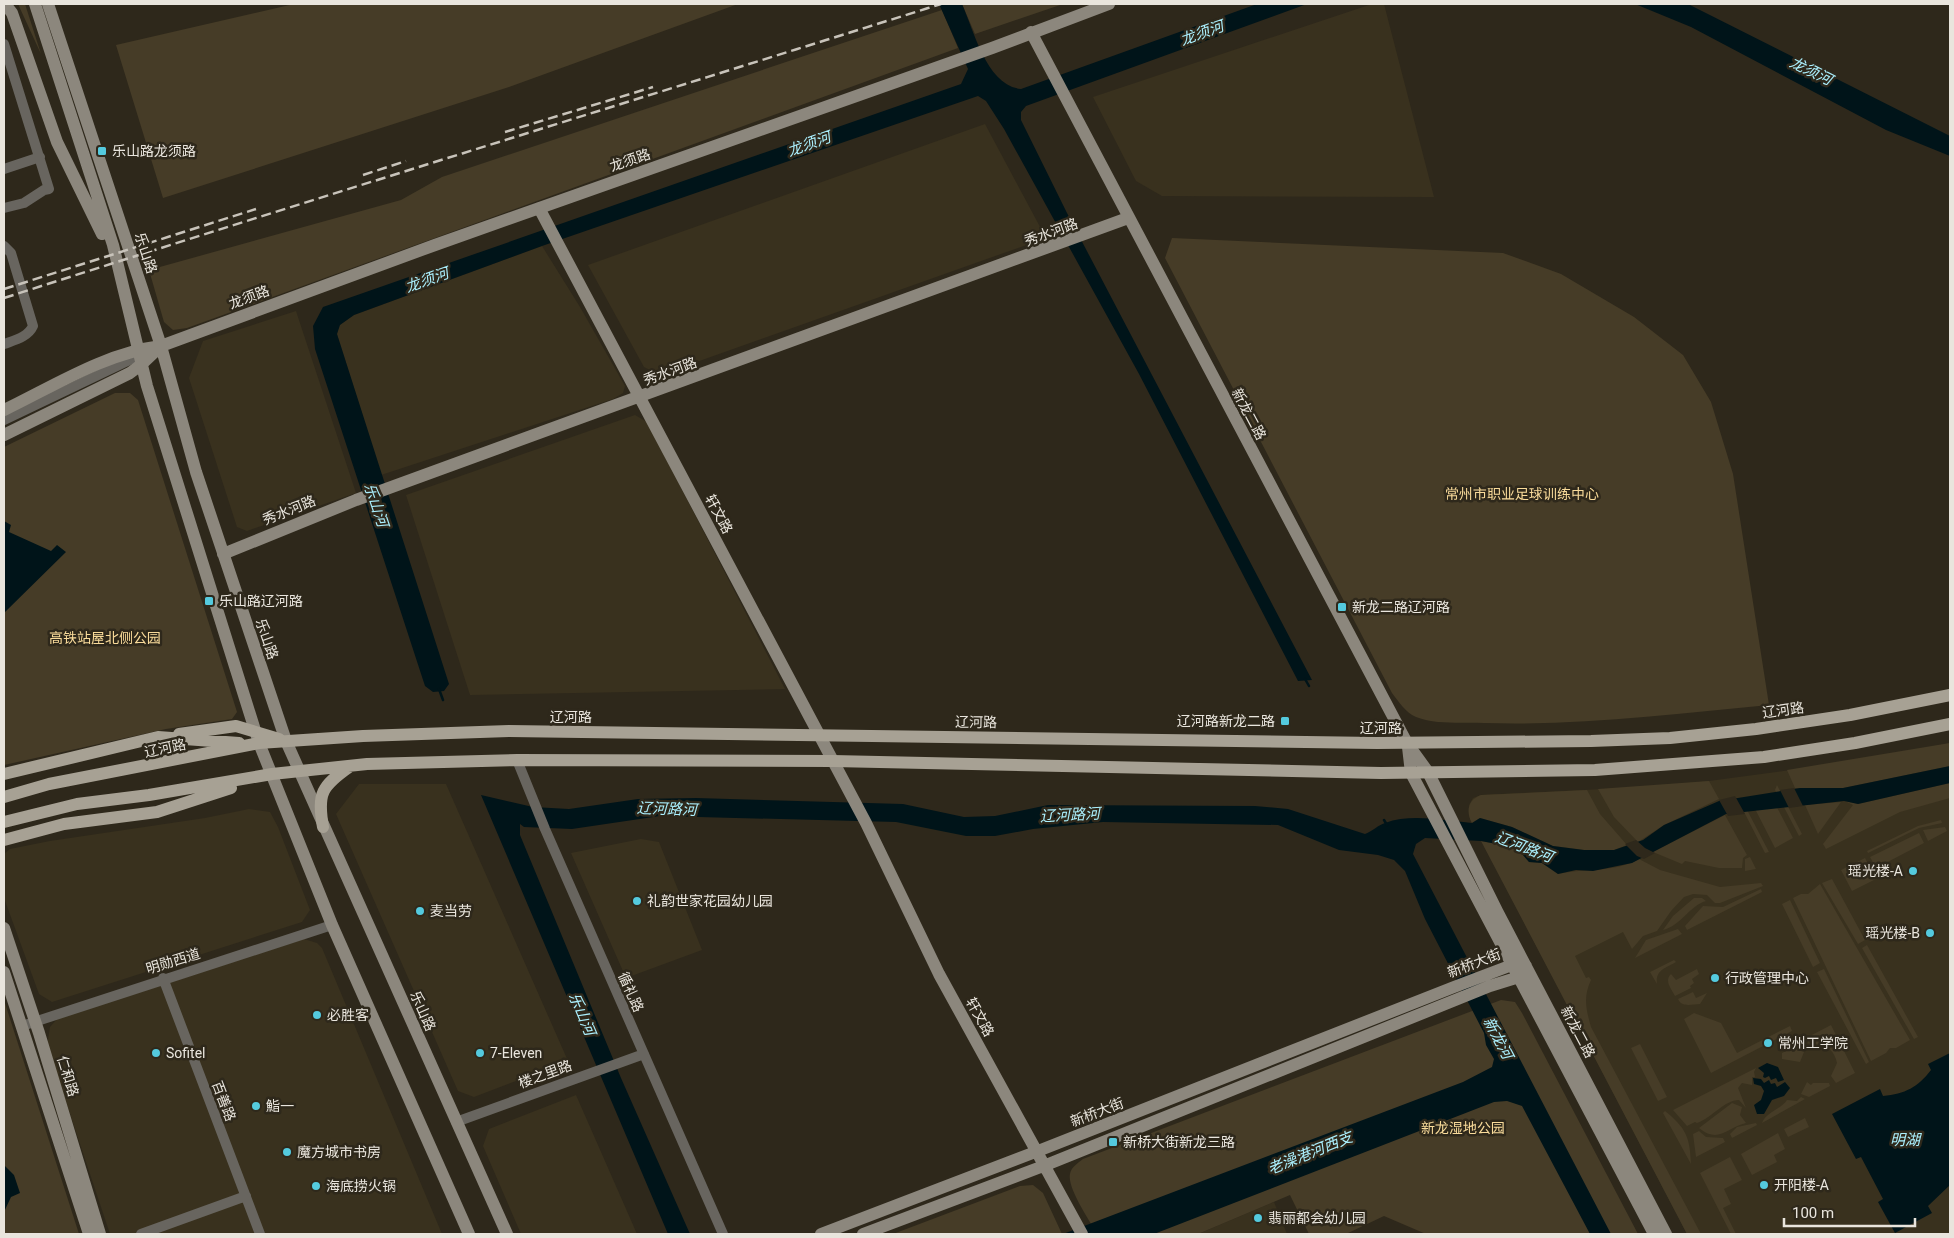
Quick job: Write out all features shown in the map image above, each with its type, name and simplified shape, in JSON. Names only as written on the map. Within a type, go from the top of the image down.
[{"type":"main road","name":"辽河路","points":[[4,797],[49,784],[257,738],[286,741],[510,731],[1407,742],[1670,738],[1850,715],[1950,695]]},
{"type":"main road","points":[[4,822],[68,806],[149,795],[272,774],[349,766],[517,760],[833,761],[1412,773],[1595,770],[1682,765],[1764,757],[1855,743],[1950,724]]},
{"type":"main road","points":[[4,774],[158,737],[257,738]]},
{"type":"main road","points":[[323,827],[319,805],[323,790],[330,780],[349,766]]},
{"type":"main road","points":[[4,840],[64,824],[157,812],[272,774]]},
{"type":"street","points":[[5,4],[12,13],[57,142],[98,223],[124,287]]},
{"type":"street","name":"乐山路","points":[[35,4],[83,147],[124,287],[140,356],[257,738],[332,924],[469,1234]]},
{"type":"street","name":"乐山路","points":[[48,4],[161,346],[196,472],[286,741],[298,772],[507,1234]]},
{"type":"street","name":"龙须路","points":[[4,410],[117,355],[140,356],[161,346],[539,208],[992,48],[1109,4]]},
{"type":"street","name":"新龙二路","points":[[1031,32],[1407,742]]},
{"type":"street","points":[[4,44],[49,189],[44,190],[24,203],[4,208]]},
{"type":"street","points":[[4,169],[40,157]]},
{"type":"street","name":"轩文路","points":[[539,208],[866,823],[939,974],[1046,1164],[1082,1234]]},
{"type":"street","name":"秀水河路","points":[[223,554],[356,500],[1070,242],[1128,218]]},
{"type":"street","points":[[4,246],[11,253],[33,326],[31,332],[4,344]]},
{"type":"street","points":[[4,420],[140,356]]},
{"type":"street","name":"龙须路","points":[[4,435],[130,373],[140,356]]},
{"type":"street","points":[[1407,742],[1428,772],[1448,813],[1457,845]]},
{"type":"street","points":[[1407,742],[1412,773],[1435,815],[1457,845]]},
{"type":"street","name":"循礼路","points":[[517,760],[545,829],[723,1234]]},
{"type":"street","name":"新龙二路","points":[[1457,845],[1512,965],[1522,972],[1666,1234]]},
{"type":"street","name":"新龙二路","points":[[1457,845],[1654,1234]]},
{"type":"street","name":"明勋西道","points":[[28,1024],[163,978],[332,924]]},
{"type":"street","name":"仁和路","points":[[4,928],[28,1024],[89,1234]]},
{"type":"street","name":"新桥大街","points":[[863,1234],[1046,1164],[1460,998],[1512,965]]},
{"type":"street","name":"仁和路","points":[[4,972],[28,1024],[100,1234]]},
{"type":"street","name":"新桥大街","points":[[821,1234],[1038,1151],[1454,987],[1522,972]]},
{"type":"street","name":"百善路","points":[[163,978],[260,1234]]},
{"type":"street","name":"楼之里路","points":[[456,1122],[595,1070],[644,1054]]},
{"type":"street","points":[[141,1234],[246,1196]]},
{"type":"shaded area","points":[[1372,4],[1384,4],[1434,197],[1162,196],[1136,181],[1093,97]]},
{"type":"shaded area","points":[[985,124],[1046,238],[660,375],[644,367],[588,265]]},
{"type":"shaded area","points":[[542,246],[580,307],[625,386],[623,393],[613,399],[381,475],[337,334],[339,325],[354,315]]},
{"type":"shaded area","points":[[296,311],[356,493],[247,531],[237,527],[189,378],[203,341]]},
{"type":"shaded area","points":[[635,415],[647,422],[785,689],[470,695],[406,495]]},
{"type":"shaded area","name":"常州工学院","points":[[1950,743],[1950,1234],[1687,1234],[1470,819],[1469,805],[1473,798],[1481,795],[1643,787],[1709,781],[1860,761]]},
{"type":"shaded area","points":[[359,784],[446,784],[568,1061],[474,1097],[458,1091],[336,814]]},
{"type":"shaded area","points":[[249,809],[270,812],[278,827],[310,910],[302,922],[52,1002],[39,994],[4,898],[4,854],[10,849],[50,841],[205,818]]},
{"type":"shaded area","name":"礼韵世家花园幼儿园","points":[[641,839],[659,842],[702,950],[626,978],[571,853]]},
{"type":"shaded area","points":[[304,939],[317,943],[322,948],[442,1234],[110,1234],[47,1045],[50,1027],[57,1019]]},
{"type":"shaded area","points":[[576,1095],[637,1234],[521,1234],[483,1146],[489,1129]]},
{"type":"shaded area","name":"翡丽都会幼儿园","points":[[1274,1202],[1287,1234],[1198,1234]]},
{"type":"green space","points":[[18,4],[25,4],[41,54]]},
{"type":"green space","points":[[294,4],[738,4],[509,87],[163,198],[116,45]]},
{"type":"green space","points":[[962,4],[1063,4],[975,34]]},
{"type":"green space","points":[[942,10],[958,48],[187,328],[173,330],[164,322],[149,270],[401,200],[442,177]]},
{"type":"green space","name":"常州市职业足球训练中心","points":[[1172,238],[1503,253],[1561,274],[1634,317],[1683,355],[1711,402],[1733,474],[1769,705],[1556,723],[1441,722],[1424,720],[1409,712],[1392,693],[1165,258]]},
{"type":"green space","name":"高铁站屋北侧公园","points":[[115,393],[130,393],[138,400],[237,712],[232,719],[166,729],[4,765],[4,447]]},
{"type":"green space","points":[[1950,743],[1950,766],[1843,788],[1795,788],[1787,770]]},
{"type":"green space","points":[[1709,781],[1719,799],[1664,825],[1638,842],[1614,817],[1598,789]]},
{"type":"green space","points":[[1950,783],[1950,798],[1900,812],[1826,849],[1823,844],[1853,805],[1845,801],[1858,804]]},
{"type":"green space","points":[[1777,785],[1802,834],[1799,836],[1775,790]]},
{"type":"green space","points":[[1587,790],[1600,814],[1627,845],[1614,850],[1584,850],[1553,846],[1512,827],[1480,818],[1472,823],[1470,819],[1469,806],[1474,799],[1481,795]]},
{"type":"green space","points":[[1770,794],[1793,838],[1775,848],[1752,803]]},
{"type":"green space","points":[[1841,802],[1818,834],[1805,805]]},
{"type":"green space","points":[[1740,804],[1745,806],[1769,852],[1765,853]]},
{"type":"green space","points":[[1725,815],[1747,855],[1743,858],[1742,868],[1719,868],[1685,861],[1682,864],[1653,852]]},
{"type":"green space","points":[[1941,820],[1942,823],[1919,828],[1868,853],[1867,851],[1918,826]]},
{"type":"green space","points":[[1945,827],[1947,831],[1928,841],[1923,830]]},
{"type":"green space","points":[[1919,833],[1924,843],[1876,868],[1870,857]]},
{"type":"green space","points":[[1481,841],[1517,848],[1529,862],[1542,863],[1558,874],[1610,868],[1639,859],[1660,870],[1720,887],[1761,883],[1763,886],[1720,903],[1715,903],[1707,895],[1693,894],[1684,897],[1657,931],[1643,936],[1632,949],[1623,932],[1575,956],[1586,978],[1589,977],[1591,980],[1588,986],[1586,1003],[1591,1027],[1701,1234],[1687,1234]]},
{"type":"green space","points":[[1750,857],[1756,869],[1745,871],[1745,859]]},
{"type":"green space","points":[[1865,858],[1876,879],[1852,891],[1841,870]]},
{"type":"green space","points":[[1832,879],[1865,940],[1858,944],[1822,883]]},
{"type":"green space","points":[[1820,884],[1910,1040],[1896,1048],[1890,1048],[1886,1053],[1871,1061],[1793,898],[1801,894],[1808,894]]},
{"type":"green space","points":[[1761,889],[1762,892],[1687,930],[1685,926],[1703,906],[1723,907]]},
{"type":"green space","points":[[1694,898],[1702,898],[1706,901],[1700,903],[1670,928],[1663,930],[1673,916]]},
{"type":"green space","points":[[1790,900],[1820,963],[1813,967],[1782,904]]},
{"type":"green space","points":[[1678,929],[1682,934],[1635,958],[1646,940]]},
{"type":"green space","points":[[1867,945],[1918,1037],[1914,1039],[1862,948]]},
{"type":"green space","points":[[1674,960],[1676,962],[1659,972],[1657,984],[1650,972]]},
{"type":"green space","points":[[1697,969],[1699,974],[1692,979],[1694,983],[1690,986],[1691,988],[1675,996],[1668,982],[1671,974],[1676,980]]},
{"type":"green space","points":[[1824,969],[1869,1062],[1866,1064],[1817,972]]},
{"type":"green space","points":[[1693,992],[1696,998],[1707,993],[1700,1004],[1685,1005],[1678,999]]},
{"type":"green space","points":[[4,1000],[79,1234],[4,1234]]},
{"type":"green space","name":"新龙湿地公园","points":[[1501,1000],[1515,1002],[1522,1013],[1638,1234],[1426,1234],[1384,1216],[1346,1234],[1309,1234],[1290,1195],[1198,1234],[1097,1234],[1075,1196],[1070,1174],[1073,1167],[1083,1159]]},
{"type":"green space","points":[[1694,1013],[1721,1023],[1737,1053],[1790,1026],[1792,1031],[1711,1073],[1684,1019]]},
{"type":"green space","points":[[1831,1025],[1855,1073],[1836,1083],[1831,1076],[1837,1063],[1831,1050],[1820,1045],[1810,1046],[1806,1038]]},
{"type":"green space","points":[[1640,1044],[1667,1097],[1658,1101],[1631,1048]]},
{"type":"green space","points":[[1800,1044],[1804,1052],[1800,1062],[1782,1059],[1782,1053]]},
{"type":"green space","points":[[1756,1068],[1754,1072],[1755,1077],[1752,1077],[1752,1085],[1742,1083],[1738,1088],[1746,1108],[1739,1100],[1734,1101],[1723,1106],[1702,1121],[1687,1126],[1673,1110]]},
{"type":"green space","points":[[1807,1082],[1811,1085],[1813,1083],[1829,1083],[1830,1086],[1809,1097],[1801,1094]]},
{"type":"green space","points":[[1801,1097],[1805,1099],[1762,1123],[1767,1116],[1787,1100],[1797,1101]]},
{"type":"green space","points":[[1732,1103],[1742,1107],[1740,1115],[1746,1123],[1717,1135],[1706,1133],[1699,1128]]},
{"type":"green space","points":[[1665,1111],[1682,1128],[1688,1140],[1691,1164],[1663,1113]]},
{"type":"green space","points":[[1805,1118],[1809,1127],[1788,1137],[1784,1129]]},
{"type":"green space","points":[[1756,1123],[1757,1125],[1732,1138],[1730,1134],[1737,1127]]},
{"type":"green space","points":[[1699,1131],[1706,1137],[1723,1138],[1725,1142],[1696,1157],[1693,1134]]},
{"type":"green space","points":[[1778,1133],[1785,1149],[1774,1155],[1777,1162],[1752,1175],[1741,1154]]},
{"type":"green space","points":[[1730,1157],[1742,1180],[1724,1189],[1731,1204],[1723,1208],[1736,1234],[1731,1234],[1700,1173]]},
{"type":"green space","points":[[1033,1185],[1043,1193],[1062,1234],[893,1234],[1020,1186]]},
{"type":"water","name":"龙须河","points":[[939,4],[962,4],[983,56],[991,68],[1009,86],[1021,89],[1257,4],[1307,4],[1026,106],[1021,112],[1021,120],[1067,213],[1312,680],[1298,681],[1139,374],[1004,129],[986,101],[978,96],[542,246],[354,315],[340,325],[337,334],[449,684],[444,691],[433,692],[425,686],[315,349],[313,326],[323,307],[961,84],[968,69]]},
{"type":"water","name":"龙须河","points":[[1635,4],[1688,4],[1950,136],[1950,156],[1886,130],[1691,27]]},
{"type":"water","points":[[4,521],[11,525],[9,532],[51,551],[57,545],[66,552],[4,613]]},
{"type":"water","points":[[1950,766],[1950,783],[1858,804],[1844,801],[1726,814],[1632,863],[1593,871],[1576,870],[1558,874],[1542,863],[1529,862],[1517,848],[1481,841],[1425,838],[1416,844],[1413,854],[1611,1234],[1590,1234],[1522,1106],[1507,1101],[1494,1102],[1154,1234],[1063,1234],[1463,1082],[1492,1067],[1494,1059],[1486,1045],[1484,1033],[1425,919],[1405,871],[1394,860],[1378,855],[1339,850],[1278,825],[1103,822],[1033,829],[995,836],[966,836],[896,822],[660,816],[572,829],[524,827],[520,824],[520,835],[621,1078],[690,1234],[668,1234],[481,795],[533,807],[569,809],[638,799],[696,798],[903,804],[964,817],[995,816],[1048,805],[1255,806],[1288,809],[1365,834],[1382,824],[1406,818],[1428,818],[1472,823],[1480,818],[1512,827],[1553,846],[1584,850],[1614,850],[1643,840],[1664,825],[1719,801],[1800,788],[1843,788]]},
{"type":"water","name":"明湖","points":[[1950,1053],[1950,1185],[1928,1206],[1932,1213],[1895,1233],[1878,1202],[1883,1199],[1861,1157],[1856,1159],[1832,1114],[1880,1089],[1883,1096],[1910,1089],[1931,1070],[1928,1064]]},
{"type":"water","points":[[1767,1063],[1778,1067],[1784,1080],[1778,1082],[1776,1078],[1771,1080],[1769,1076],[1763,1077],[1764,1073],[1758,1068]]},
{"type":"water","points":[[1753,1078],[1761,1079],[1764,1083],[1769,1080],[1771,1084],[1775,1083],[1777,1087],[1785,1082],[1790,1088],[1784,1096],[1772,1100],[1764,1114],[1757,1114],[1754,1105],[1761,1100],[1764,1091],[1761,1086],[1754,1084]]},
{"type":"water","points":[[4,1165],[14,1175],[20,1193],[11,1197],[4,1212]]},
{"type":"pier","points":[[1794,788],[1803,806],[1789,808],[1780,790]]},
{"type":"pier","points":[[1735,796],[1745,814],[1728,816],[1719,800]]},
{"type":"pier","points":[[1636,840],[1645,848],[1655,853],[1644,859],[1637,856],[1625,844]]},
{"type":"waterway","points":[[1305,679],[1309,686]]},
{"type":"waterway","name":"乐山河","points":[[439,689],[443,700]]},
{"type":"waterway","points":[[1384,820],[1387,825]]},
{"type":"railway","points":[[4,298],[941,4]]},
{"type":"railway","points":[[505,132],[653,87]]},
{"type":"railway","points":[[363,175],[406,161]]},
{"type":"railway","points":[[4,289],[256,209]]},
{"type":"place","name":"乐山路龙须路","points":[[102,151]]},
{"type":"place","name":"乐山路辽河路","points":[[209,601]]},
{"type":"place","name":"新龙二路辽河路","points":[[1342,607]]},
{"type":"place","name":"辽河路新龙二路","points":[[1285,721]]},
{"type":"place","name":"瑶光楼-A","points":[[1913,871]]},
{"type":"place","name":"礼韵世家花园幼儿园","points":[[637,901]]},
{"type":"place","name":"麦当劳","points":[[420,911]]},
{"type":"place","name":"瑶光楼-B","points":[[1930,933]]},
{"type":"place","name":"行政管理中心","points":[[1715,978]]},
{"type":"place","name":"必胜客","points":[[317,1015]]},
{"type":"place","name":"常州工学院","points":[[1768,1043]]},
{"type":"place","name":"Sofitel","points":[[156,1053]]},
{"type":"place","name":"7-Eleven","points":[[480,1053]]},
{"type":"place","name":"鮨一","points":[[256,1106]]},
{"type":"place","name":"新桥大街新龙三路","points":[[1113,1142]]},
{"type":"place","name":"魔方城市书房","points":[[287,1152]]},
{"type":"place","name":"开阳楼-A","points":[[1764,1185]]},
{"type":"place","name":"海底捞火锅","points":[[316,1186]]},
{"type":"place","name":"翡丽都会幼儿园","points":[[1258,1218]]},
{"type":"water label","name":"辽河路河","points":[[667,809]]},
{"type":"water label","name":"辽河路河","points":[[1070,815]]},
{"type":"water label","name":"辽河路河","points":[[1524,847]]},
{"type":"water label","name":"新龙河","points":[[1498,1038]]},
{"type":"water label","name":"老澡港河西支","points":[[1310,1153]]}]
